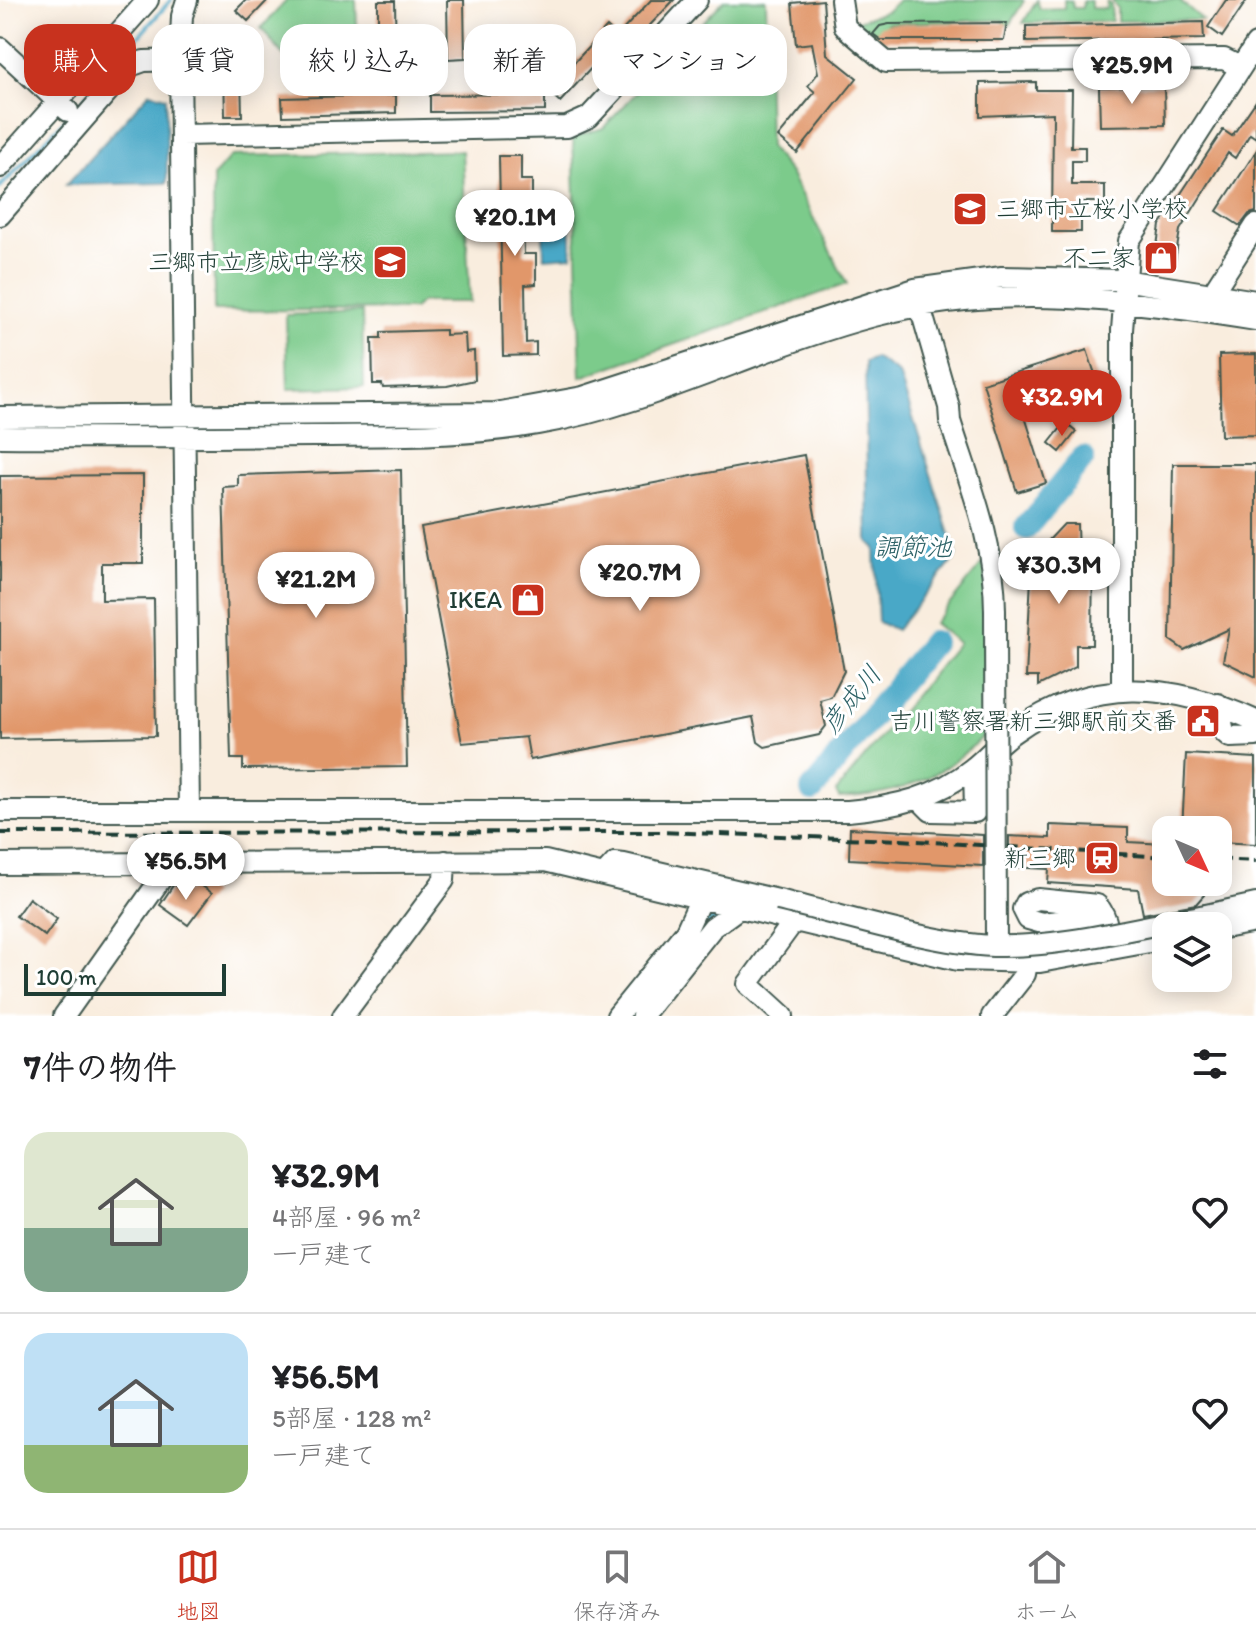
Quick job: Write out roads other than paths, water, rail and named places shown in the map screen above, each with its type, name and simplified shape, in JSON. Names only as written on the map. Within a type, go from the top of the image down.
[{"type":"street","points":[[0,167],[148,0]]},
{"type":"street","points":[[182,24],[187,0]]},
{"type":"street","points":[[183,135],[567,127],[589,117],[691,11],[697,0]]},
{"type":"street","points":[[841,0],[845,27],[886,62],[1224,59],[1240,67]]},
{"type":"street","points":[[1122,690],[1124,290],[1134,229],[1256,44]]},
{"type":"street","points":[[0,48],[77,119]]},
{"type":"street","points":[[0,214],[77,119],[130,66],[152,61]]},
{"type":"street","points":[[181,96],[189,811]]},
{"type":"street","points":[[1213,292],[1256,225]]},
{"type":"street","points":[[0,417],[457,416],[535,407],[1002,277],[1124,290],[1213,292],[1256,301]]},
{"type":"street","points":[[1124,290],[1256,320]]},
{"type":"street","points":[[915,302],[985,527],[993,565],[996,946]]},
{"type":"street","points":[[0,437],[185,439],[440,435],[540,424],[627,403],[915,302]]},
{"type":"street","points":[[0,811],[848,811],[919,799],[974,767],[1010,734],[1051,709],[1089,695],[1122,690],[1181,693],[1218,704],[1256,721]]},
{"type":"street","points":[[1218,704],[1224,732],[1230,737],[1256,736]]},
{"type":"street","points":[[919,799],[931,811],[975,812],[974,767]]},
{"type":"street","points":[[343,1016],[444,880],[445,861]]},
{"type":"street","points":[[0,864],[545,861],[958,960],[1027,963],[1152,942]]},
{"type":"street","points":[[64,1016],[172,863]]},
{"type":"street","points":[[604,875],[615,863],[624,864],[961,942],[996,946],[1152,929]]},
{"type":"street","points":[[617,1016],[686,931],[701,898]]},
{"type":"street","points":[[1232,914],[1256,904]]},
{"type":"street","points":[[642,1016],[713,927],[739,908]]},
{"type":"street","points":[[1082,909],[1094,924],[1098,943],[1104,951]]},
{"type":"street","points":[[783,1016],[748,984],[794,921]]},
{"type":"street","points":[[1232,922],[1256,922]]},
{"type":"street","points":[[992,1016],[1025,974],[1027,963]]},
{"type":"water","points":[[150,92],[152,96],[166,97],[167,183],[66,185]]},
{"type":"water","points":[[569,206],[572,256],[544,258],[542,207]]},
{"type":"water","name":"調節池","points":[[875,358],[899,374],[957,556],[896,630],[878,622],[875,548],[868,541],[865,362]]},
{"type":"waterway","points":[[74,110],[171,0]]},
{"type":"waterway","points":[[0,187],[68,117]]},
{"type":"waterway","name":"彦成川","points":[[1026,528],[1083,458]]},
{"type":"waterway","name":"彦成川","points":[[812,790],[933,642]]},
{"type":"waterway","name":"彦成川","points":[[678,956],[711,914]]},
{"type":"railway","points":[[0,833],[659,832],[901,840],[1152,856]]},
{"type":"railway","points":[[1232,860],[1256,861]]},
{"type":"place","name":"三郷市立桜小学校","points":[[970,209]]},
{"type":"place","name":"不二家","points":[[1161,258]]},
{"type":"place","name":"三郷市立彦成中学校","points":[[390,262]]},
{"type":"place","name":"IKEA","points":[[528,600]]},
{"type":"place","name":"吉川警察署新三郷駅前交番","points":[[1203,721]]},
{"type":"place","name":"新三郷","points":[[1102,858]]}]
